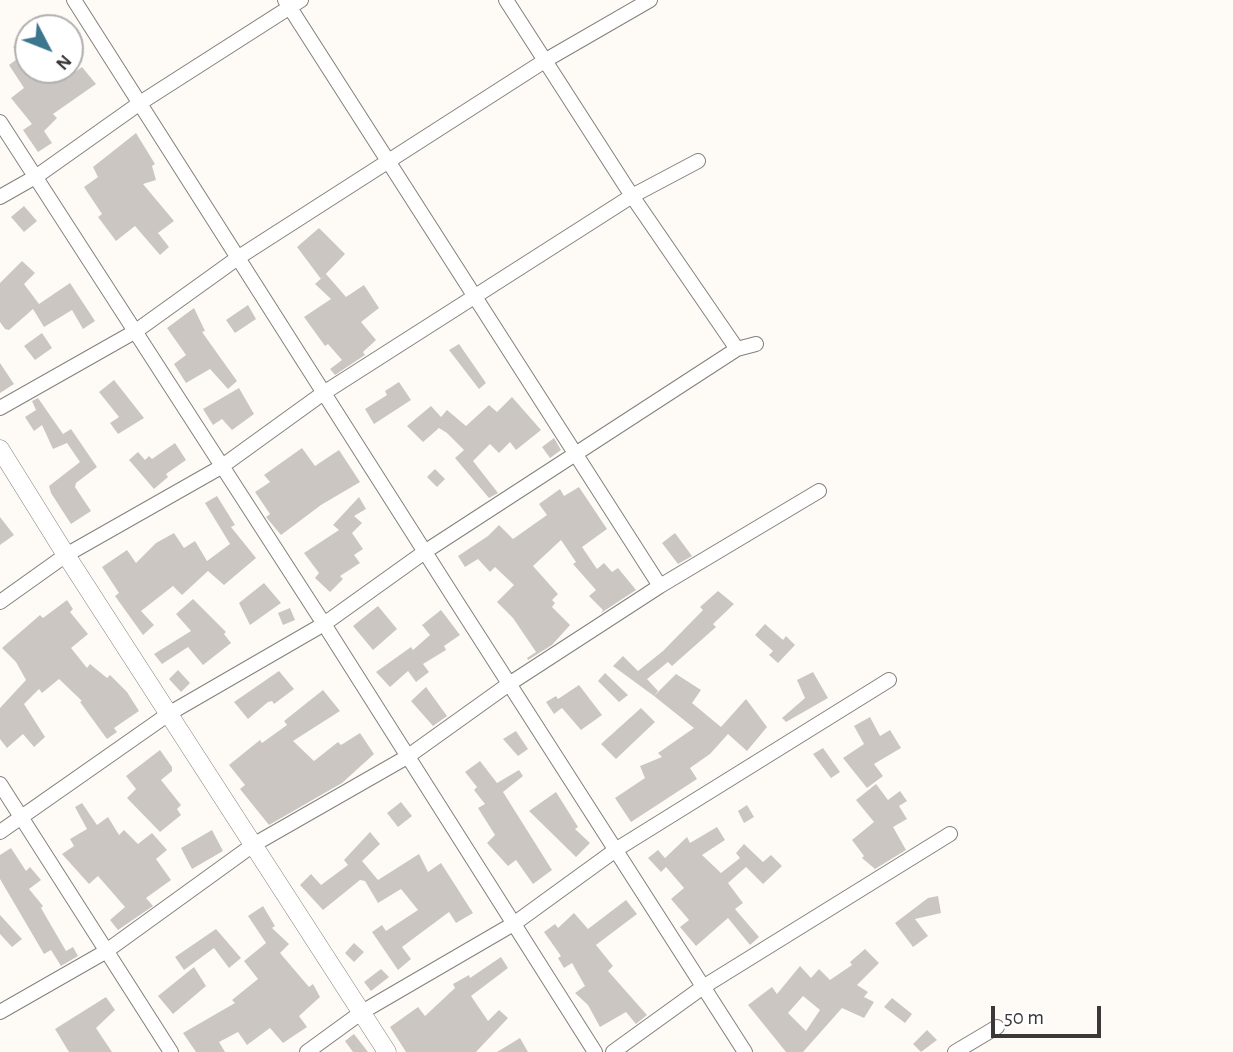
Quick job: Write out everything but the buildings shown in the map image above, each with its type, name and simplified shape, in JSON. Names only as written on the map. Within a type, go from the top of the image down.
[{"type":"street","points":[[74,0],[239,257],[322,394],[426,551],[745,1052]]},
{"type":"street","points":[[506,0],[632,196],[737,349]]},
{"type":"street","points":[[0,197],[37,176],[140,103],[292,3],[473,298],[577,453],[660,586]]},
{"type":"street","points":[[0,408],[136,331],[239,257],[546,60],[640,3]]},
{"type":"street","points":[[0,122],[324,624],[595,1052]]},
{"type":"street","points":[[0,602],[65,555],[221,467],[322,394],[632,196],[698,161]]},
{"type":"street","points":[[0,832],[23,819],[170,713],[324,624],[426,551],[737,349],[756,344]]},
{"type":"street","points":[[0,449],[65,555],[170,713],[387,1052]]},
{"type":"street","points":[[0,1012],[105,952],[253,845],[407,757],[509,684],[660,586],[819,491]]},
{"type":"street","points":[[307,1052],[362,1012],[515,923],[617,849],[888,680]]},
{"type":"street","points":[[0,784],[171,1052]]},
{"type":"street","points":[[613,1052],[703,987],[950,834]]},
{"type":"street","points":[[955,1052],[997,1027]]}]
